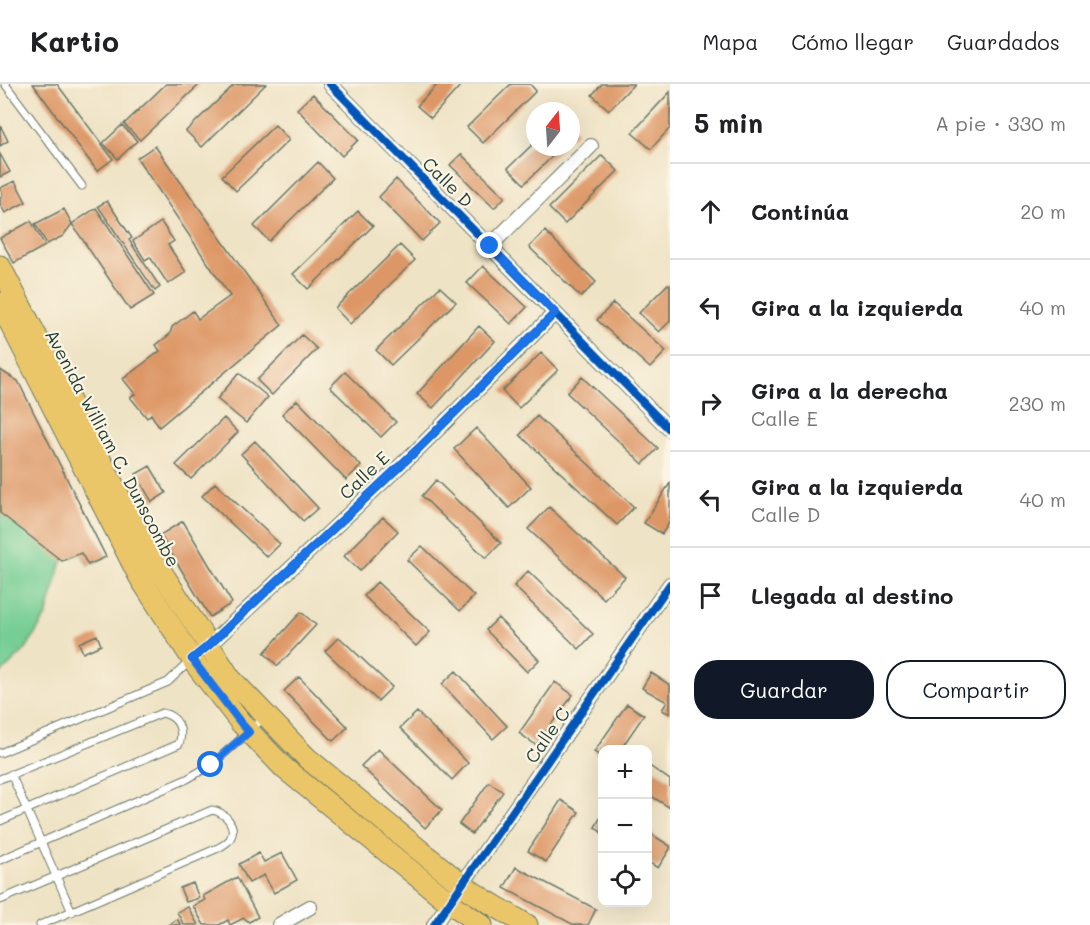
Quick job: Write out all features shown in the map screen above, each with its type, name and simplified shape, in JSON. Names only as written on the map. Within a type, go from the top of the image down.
[{"type":"main road","name":"Avenida William C. Dunscombe","points":[[0,266],[8,306],[146,548],[200,653],[241,723],[284,768],[449,902],[482,925]]},
{"type":"main road","name":"Avenida William C. Dunscombe","points":[[200,653],[230,678],[307,758],[461,884],[527,925]]},
{"type":"street","name":"Calle D","points":[[330,84],[670,430]]},
{"type":"street","points":[[490,246],[591,146]]},
{"type":"street","name":"Calle E","points":[[200,653],[419,448],[555,313]]},
{"type":"street","name":"Calle C","points":[[434,925],[670,585]]},
{"type":"street","points":[[279,925],[310,907]]},
{"type":"lane","points":[[5,84],[82,186]]},
{"type":"lane","points":[[0,753],[168,682],[200,653]]},
{"type":"lane","points":[[0,779],[162,713],[175,718],[182,732],[179,744],[0,821]]},
{"type":"lane","points":[[0,860],[187,779],[211,765],[266,716]]},
{"type":"lane","points":[[11,774],[72,912]]},
{"type":"lane","points":[[0,900],[212,810],[218,811],[229,820],[232,826],[229,841],[218,848],[40,925]]},
{"type":"green space","points":[[0,370],[106,557],[88,565],[81,553],[62,561],[46,616],[25,650],[0,674]]},
{"type":"building","points":[[33,84],[57,84],[113,159],[97,171]]},
{"type":"building","points":[[166,84],[200,84],[140,140],[124,124]]},
{"type":"building","points":[[235,84],[266,84],[202,147],[186,131]]},
{"type":"building","points":[[438,84],[462,84],[431,118],[417,106]]},
{"type":"building","points":[[511,84],[530,84],[536,91],[483,143],[467,127]]},
{"type":"building","points":[[602,84],[634,84],[609,110],[592,95]]},
{"type":"building","points":[[670,92],[670,128],[651,149],[632,133]]},
{"type":"building","points":[[313,94],[358,140],[342,156],[297,109]]},
{"type":"building","points":[[0,125],[8,141],[0,146]]},
{"type":"building","points":[[122,125],[137,141],[118,159],[103,143]]},
{"type":"building","points":[[275,125],[289,140],[236,191],[222,176]]},
{"type":"building","points":[[155,146],[282,325],[159,427],[151,414],[147,418],[130,397],[135,394],[123,379],[160,351],[156,345],[170,334],[172,327],[193,311],[198,319],[230,296],[137,158]]},
{"type":"building","points":[[526,151],[526,156],[553,156],[524,184],[508,168]]},
{"type":"building","points":[[0,154],[10,172],[0,177]]},
{"type":"building","points":[[461,154],[505,197],[494,208],[450,165]]},
{"type":"building","points":[[602,155],[618,171],[565,224],[549,208]]},
{"type":"building","points":[[318,162],[333,178],[269,241],[254,226]]},
{"type":"building","points":[[396,179],[440,223],[422,241],[379,197]]},
{"type":"building","points":[[15,181],[26,202],[5,213],[0,204],[0,197],[3,195],[0,188]]},
{"type":"building","points":[[107,201],[132,238],[129,240],[160,287],[155,291],[98,206]]},
{"type":"building","points":[[96,208],[154,295],[130,310],[72,224]]},
{"type":"building","points":[[64,209],[72,224],[63,236],[47,244],[35,224]]},
{"type":"building","points":[[358,211],[373,226],[308,289],[293,274]]},
{"type":"building","points":[[31,221],[45,246],[14,263],[0,238]]},
{"type":"building","points":[[161,222],[174,241],[168,245],[186,272],[168,284],[150,257],[145,260],[133,241]]},
{"type":"building","points":[[545,231],[596,282],[581,297],[529,247]]},
{"type":"building","points":[[400,245],[415,260],[350,324],[335,308]]},
{"type":"building","points":[[483,266],[527,307],[511,324],[467,283]]},
{"type":"building","points":[[668,284],[670,285],[670,321],[659,332],[639,313]]},
{"type":"building","points":[[440,287],[456,302],[391,365],[376,350]]},
{"type":"building","points":[[613,303],[666,351],[650,368],[597,320]]},
{"type":"building","points":[[479,326],[495,341],[433,408],[417,394]]},
{"type":"building","points":[[302,335],[317,349],[272,395],[257,380]]},
{"type":"building","points":[[541,353],[558,370],[519,408],[502,391]]},
{"type":"building","points":[[0,370],[18,381],[106,557],[88,565],[81,553],[62,561],[0,513]]},
{"type":"building","points":[[345,372],[396,422],[381,437],[330,387]]},
{"type":"building","points":[[239,373],[268,397],[246,423],[217,399]]},
{"type":"building","points":[[582,377],[658,448],[643,464],[567,393]]},
{"type":"building","points":[[297,400],[361,466],[346,480],[282,414]]},
{"type":"building","points":[[537,416],[634,507],[617,525],[520,435]]},
{"type":"building","points":[[224,418],[238,432],[191,479],[176,465]]},
{"type":"building","points":[[476,428],[531,487],[509,508],[454,449]]},
{"type":"building","points":[[255,441],[318,508],[303,521],[241,454]]},
{"type":"building","points":[[150,466],[166,493],[152,502],[136,474]]},
{"type":"building","points":[[436,480],[501,543],[486,558],[422,496]]},
{"type":"building","points":[[215,483],[280,544],[267,557],[202,496]]},
{"type":"building","points":[[670,483],[670,521],[662,534],[644,523]]},
{"type":"building","points":[[549,507],[625,577],[604,599],[528,529]]},
{"type":"building","points":[[383,517],[398,531],[360,571],[344,556]]},
{"type":"building","points":[[183,521],[232,603],[210,617],[160,535]]},
{"type":"building","points":[[422,546],[474,596],[460,611],[407,560]]},
{"type":"building","points":[[528,571],[593,634],[579,649],[514,586]]},
{"type":"building","points":[[377,582],[430,632],[416,646],[364,596]]},
{"type":"building","points":[[301,612],[316,625],[278,666],[264,653]]},
{"type":"building","points":[[498,618],[539,660],[527,672],[486,630]]},
{"type":"building","points":[[97,635],[101,645],[83,653],[79,643]]},
{"type":"building","points":[[339,637],[392,687],[378,701],[325,651]]},
{"type":"building","points":[[456,671],[507,726],[493,739],[442,684]]},
{"type":"building","points":[[651,673],[670,685],[670,714],[662,710],[667,702],[642,688]]},
{"type":"building","points":[[299,677],[348,727],[333,741],[284,691]]},
{"type":"building","points":[[555,682],[573,695],[536,745],[519,733]]},
{"type":"building","points":[[627,704],[644,715],[623,745],[599,745]]},
{"type":"building","points":[[417,712],[468,763],[452,780],[400,728]]},
{"type":"building","points":[[378,749],[442,810],[425,828],[361,766]]},
{"type":"building","points":[[652,768],[670,780],[670,808],[652,797]]},
{"type":"building","points":[[489,782],[503,792],[472,834],[459,824]]},
{"type":"building","points":[[561,800],[579,812],[546,862],[528,851]]},
{"type":"building","points":[[652,835],[670,846],[658,868],[652,864]]},
{"type":"building","points":[[259,853],[264,862],[282,853],[297,880],[274,893],[264,875],[249,883],[239,864]]},
{"type":"building","points":[[516,867],[596,909],[588,925],[574,925],[504,888]]},
{"type":"building","points":[[237,877],[258,917],[249,922],[244,918],[230,925],[228,920],[219,925],[204,925],[193,906],[205,900],[203,896]]},
{"type":"building","points":[[193,883],[199,898],[186,902],[180,888]]},
{"type":"building","points":[[188,907],[198,925],[184,925],[177,912]]},
{"type":"building","points":[[177,919],[181,925],[168,925]]},
{"type":"cycle path","points":[[330,84],[670,430]]},
{"type":"cycle path","points":[[192,659],[419,448],[555,313]]},
{"type":"cycle path","points":[[434,925],[670,584]]},
{"type":"route","points":[[211,765],[249,732],[192,659],[419,448],[555,313],[490,246]]}]
